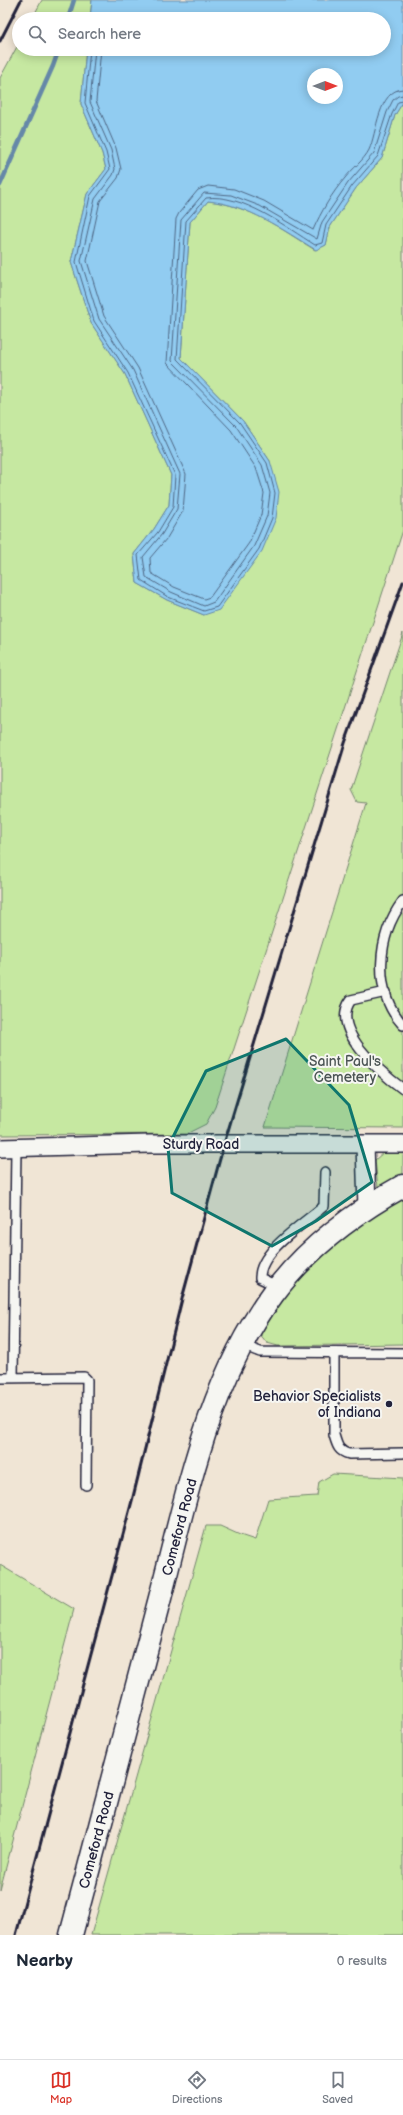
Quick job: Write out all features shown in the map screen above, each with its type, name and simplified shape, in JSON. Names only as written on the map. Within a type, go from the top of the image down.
[{"type":"street","name":"Sturdy Road","points":[[8,1148],[150,1144],[403,1144]]},
{"type":"street","points":[[365,1144],[367,1207]]},
{"type":"street","name":"Comeford Road","points":[[71,1935],[188,1489],[222,1383],[242,1345],[279,1287],[304,1258],[338,1228],[367,1207],[403,1186]]},
{"type":"lane","points":[[403,901],[390,922],[385,935],[382,955],[382,972],[386,992],[393,1009],[403,1025]]},
{"type":"lane","points":[[386,992],[352,1000],[347,1006],[345,1017],[350,1031],[363,1052],[383,1075],[403,1089]]},
{"type":"lane","points":[[8,1148],[13,1378]]},
{"type":"lane","points":[[279,1287],[260,1278],[260,1270],[268,1254],[324,1206],[325,1172]]},
{"type":"lane","points":[[242,1345],[260,1352],[403,1353]]},
{"type":"lane","points":[[334,1353],[334,1435],[337,1446],[342,1452],[349,1454],[403,1453]]},
{"type":"lane","points":[[0,1378],[84,1377],[87,1380],[86,1485]]},
{"type":"highlighted area","points":[[286,1039],[349,1105],[372,1182],[316,1221],[272,1246],[172,1193],[168,1147],[206,1071]]},
{"type":"green space","points":[[42,0],[92,0],[91,12],[36,12]]},
{"type":"green space","points":[[12,56],[85,56],[81,104],[102,153],[106,169],[87,194],[71,262],[91,323],[125,374],[171,475],[169,505],[154,529],[134,554],[137,583],[167,600],[204,615],[270,461],[243,421],[181,358],[190,222],[208,201],[238,208],[251,213],[277,226],[315,250],[326,245],[330,227],[356,188],[382,158],[395,115],[403,102],[403,530],[215,1107],[206,1124],[186,1134],[0,1135],[0,78]]},
{"type":"green space","name":"Saint Paul's Cemetery","points":[[403,633],[403,1128],[265,1127],[366,803],[357,802],[351,790]]},
{"type":"green space","points":[[384,1152],[403,1152],[403,1177],[384,1187],[378,1187],[375,1160]]},
{"type":"green space","points":[[403,1194],[403,1344],[278,1346],[267,1343],[259,1333],[260,1326],[314,1258]]},
{"type":"green space","points":[[333,1474],[403,1478],[403,1935],[91,1935],[206,1526],[220,1526],[255,1540],[268,1499],[317,1496],[319,1482]]},
{"type":"green space","points":[[0,1565],[74,1609],[0,1890]]},
{"type":"water","points":[[92,0],[403,0],[403,102],[395,115],[382,158],[356,188],[330,227],[326,245],[316,250],[264,219],[237,207],[223,203],[208,201],[190,222],[181,358],[243,421],[270,461],[279,492],[276,518],[262,551],[219,610],[204,615],[167,600],[137,583],[134,554],[154,529],[169,505],[171,475],[125,374],[91,323],[71,262],[87,194],[106,169],[102,153],[81,104],[85,56],[391,56],[391,12],[91,12]]},
{"type":"waterway","points":[[70,12],[74,0]]},
{"type":"waterway","points":[[0,185],[57,56]]},
{"type":"railway","points":[[15,12],[21,0]]},
{"type":"railway","points":[[0,41],[12,18]]},
{"type":"railway","points":[[16,1935],[133,1497],[183,1295],[224,1144],[345,743],[403,582]]},
{"type":"place","name":"Behavior Specialists of Indiana","points":[[389,1404]]}]
